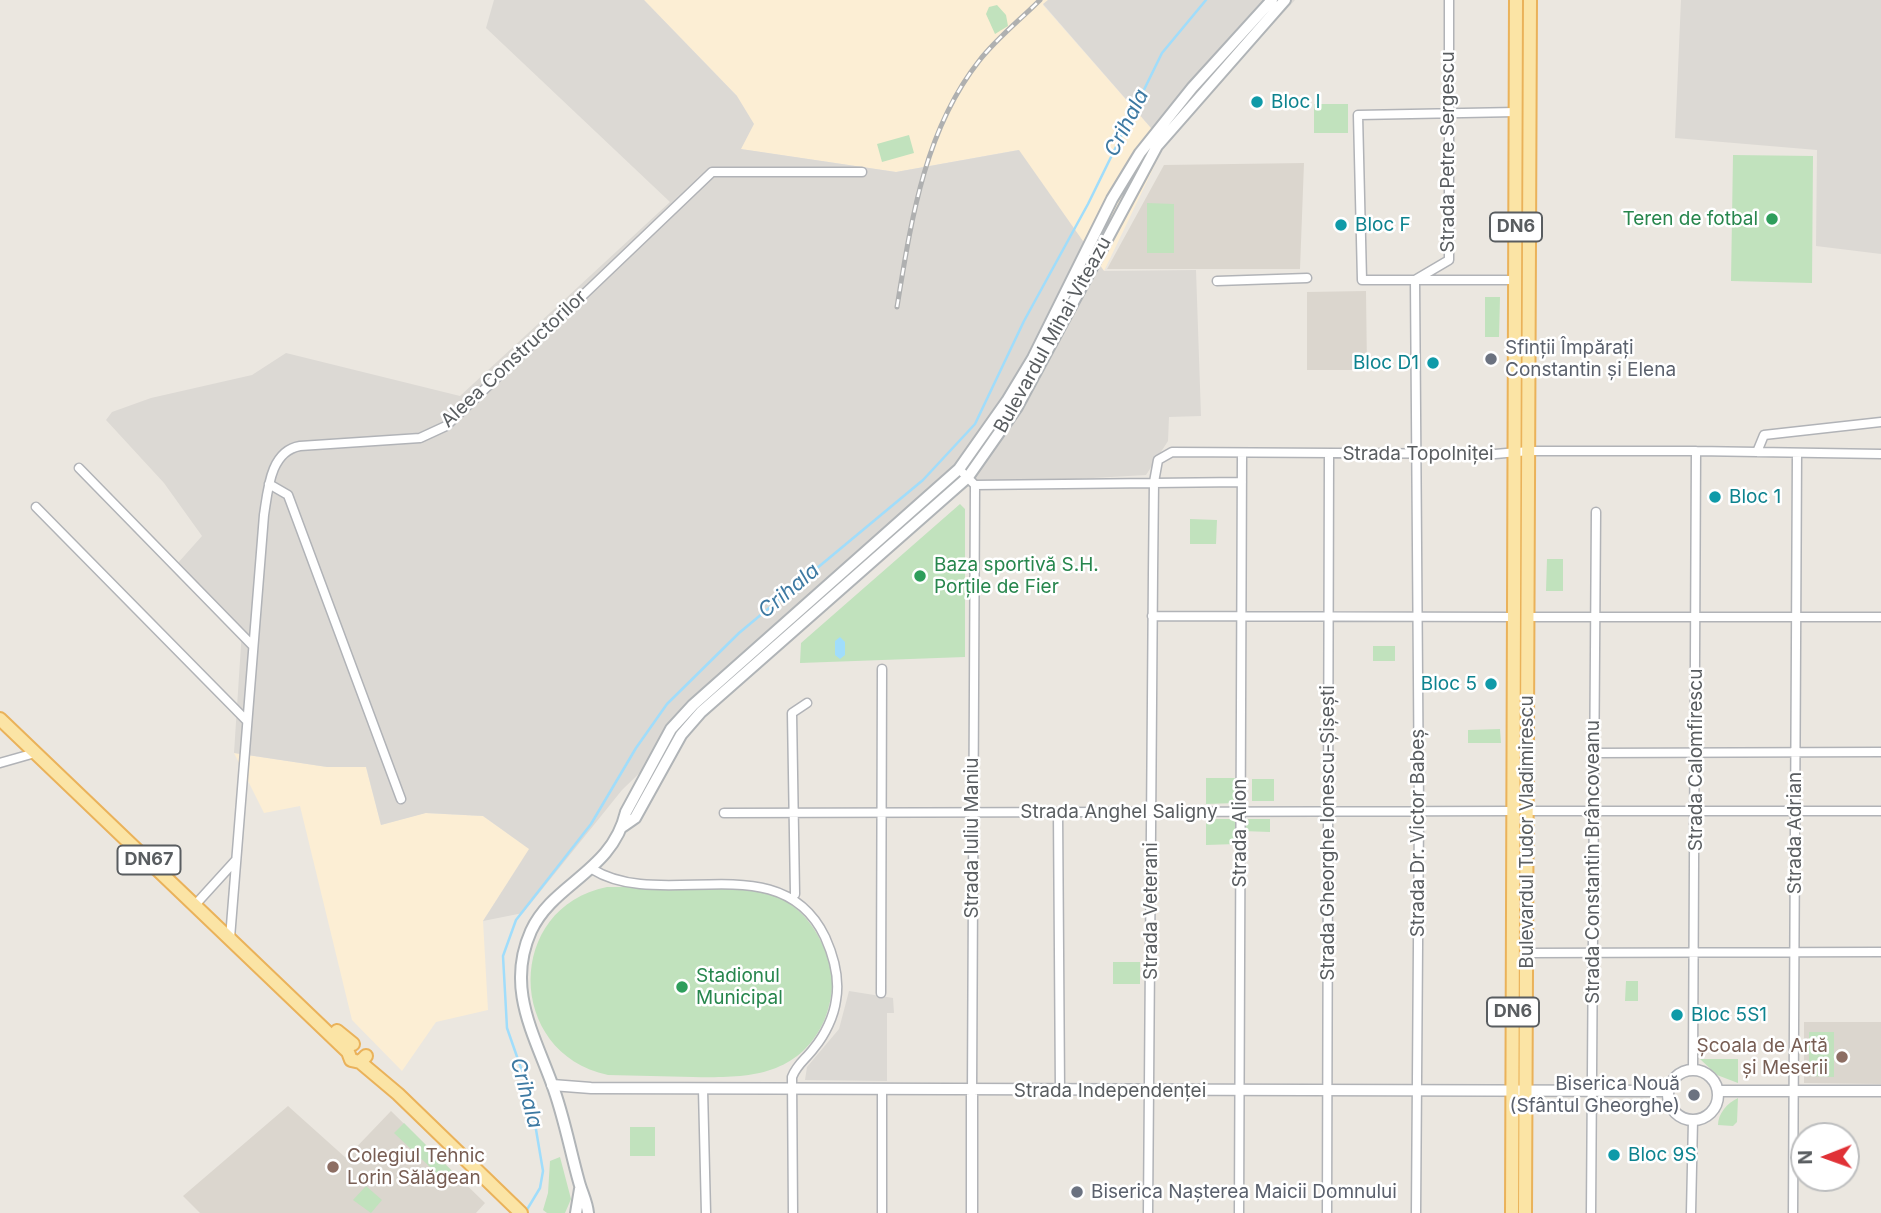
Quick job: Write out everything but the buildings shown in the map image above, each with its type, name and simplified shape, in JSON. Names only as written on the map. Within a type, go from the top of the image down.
[{"type":"main road","name":"Bulevardul Mihai Viteazu","points":[[1228,57],[1272,0]]},
{"type":"main road","name":"Bulevardul Mihai Viteazu","points":[[588,1213],[552,1085],[521,1002],[523,957],[533,927],[542,914],[592,869],[622,827],[626,812],[671,729],[693,705],[967,477],[1017,407],[1112,199],[1140,153],[1228,57],[1285,0]]},
{"type":"main road","name":"DN6","points":[[1515,454],[1516,0]]},
{"type":"main road","name":"DN6","points":[[1529,451],[1530,0]]},
{"type":"main road","name":"Bulevardul Tudor Vladimirescu","points":[[1512,1213],[1521,811],[1522,617],[1529,451]]},
{"type":"main road","name":"Bulevardul Tudor Vladimirescu","points":[[1515,454],[1522,617]]},
{"type":"main road","name":"DN67","points":[[0,719],[298,1001],[351,1048],[364,1046],[363,1059],[518,1209]]},
{"type":"main road","name":"Bulevardul Tudor Vladimirescu","points":[[1521,811],[1526,953],[1525,1213]]},
{"type":"main road","name":"Bulevardul Mihai Viteazu","points":[[576,1213],[580,1186]]},
{"type":"street","name":"Strada Petre Sergescu","points":[[1415,280],[1449,260],[1449,0]]},
{"type":"street","points":[[1515,280],[1362,279],[1358,115],[1516,112]]},
{"type":"street","name":"Aleea Constructorilor","points":[[230,938],[246,720],[269,484],[278,461],[291,448],[420,438],[446,426],[712,172],[862,172]]},
{"type":"street","points":[[1217,281],[1307,278]]},
{"type":"street","points":[[1415,280],[1415,453]]},
{"type":"street","points":[[1757,452],[1764,435],[1881,422]]},
{"type":"street","name":"Strada Topolniței","points":[[1154,482],[1155,466],[1164,455],[1515,454],[1529,451],[1881,454]]},
{"type":"street","name":"Strada Calomfirescu","points":[[1693,1069],[1696,451]]},
{"type":"street","name":"Strada Alion","points":[[1239,1213],[1242,453]]},
{"type":"street","name":"Strada Gheorghe Ionescu-Șișești","points":[[1327,1213],[1329,453]]},
{"type":"street","name":"Strada Dr. Victor Babeș","points":[[1415,453],[1419,616],[1416,1213]]},
{"type":"street","name":"Strada Adrian","points":[[1793,1213],[1797,453]]},
{"type":"street","points":[[79,468],[253,646]]},
{"type":"street","points":[[967,477],[1242,482]]},
{"type":"street","name":"Strada Iuliu Maniu","points":[[967,477],[972,812],[972,1213]]},
{"type":"street","name":"Strada Veterani","points":[[1148,1213],[1154,482]]},
{"type":"street","points":[[269,484],[288,495],[401,799]]},
{"type":"street","points":[[36,506],[246,720]]},
{"type":"street","name":"Strada Constantin Brâncoveanu","points":[[1591,1213],[1596,512]]},
{"type":"street","points":[[1153,616],[1881,617]]},
{"type":"street","points":[[881,993],[882,669]]},
{"type":"street","points":[[795,894],[792,713],[807,703]]},
{"type":"street","points":[[0,763],[35,752]]},
{"type":"street","points":[[1594,752],[1881,752]]},
{"type":"street","name":"Strada Anghel Saligny","points":[[724,813],[1881,811]]},
{"type":"street","points":[[1058,812],[1060,1092]]},
{"type":"street","points":[[195,905],[235,862]]},
{"type":"street","points":[[592,869],[604,877],[626,883],[750,886],[771,889],[805,909],[820,927],[829,945],[838,982],[836,1000],[823,1035],[795,1069],[792,1090],[793,1213]]},
{"type":"street","points":[[1526,953],[1881,952]]},
{"type":"street","points":[[1693,1069],[1712,1078],[1718,1091],[1715,1108],[1702,1119],[1693,1120],[1677,1114],[1671,1108],[1668,1091],[1674,1078],[1693,1069]]},
{"type":"street","name":"Strada Independenței","points":[[552,1085],[1060,1092],[1668,1091]]},
{"type":"street","points":[[703,1089],[706,1213]]},
{"type":"street","points":[[882,1090],[882,1213]]},
{"type":"street","points":[[1718,1091],[1881,1091]]},
{"type":"street","points":[[1691,1213],[1693,1120]]},
{"type":"shaded area","points":[[494,0],[644,0],[737,96],[754,124],[741,149],[896,172],[1019,150],[1104,271],[1196,270],[1201,416],[1169,417],[1168,441],[1146,475],[970,485],[754,662],[622,790],[523,913],[483,921],[529,849],[483,816],[426,813],[381,825],[366,767],[327,767],[234,753],[242,630],[177,564],[202,536],[164,483],[106,420],[112,412],[151,398],[252,375],[286,353],[460,396],[670,202],[486,28]]},
{"type":"shaded area","points":[[644,0],[1048,0],[1043,5],[1165,144],[1104,271],[1018,150],[896,172],[740,149],[737,96]]},
{"type":"shaded area","points":[[1048,0],[1295,0],[1165,144],[1043,4]]},
{"type":"shaded area","points":[[1681,0],[1881,0],[1881,254],[1816,246],[1817,150],[1675,138]]},
{"type":"shaded area","points":[[1304,163],[1300,269],[1107,269],[1164,165]]},
{"type":"shaded area","points":[[1366,291],[1367,370],[1307,370],[1307,292]]},
{"type":"shaded area","points":[[234,753],[327,767],[366,767],[381,825],[425,813],[483,816],[530,849],[483,921],[488,1010],[436,1022],[402,1071],[352,1020],[300,806],[264,813]]},
{"type":"shaded area","points":[[849,991],[893,998],[894,1013],[887,1013],[887,1081],[805,1080],[807,1067],[839,1029]]},
{"type":"shaded area","name":"Școala de Artă și Meserii","points":[[1804,1022],[1881,1022],[1881,1084],[1804,1083]]},
{"type":"shaded area","name":"Colegiul Tehnic Lorin Sălăgean","points":[[288,1106],[346,1158],[391,1111],[485,1203],[476,1213],[200,1213],[183,1196]]},
{"type":"green space","points":[[997,5],[1006,15],[1008,26],[995,34],[986,14],[989,7]]},
{"type":"green space","points":[[1314,104],[1348,104],[1348,133],[1314,133]]},
{"type":"green space","points":[[909,135],[914,153],[882,162],[877,144]]},
{"type":"green space","name":"Teren de fotbal","points":[[1733,155],[1813,156],[1812,283],[1731,281]]},
{"type":"green space","points":[[1147,203],[1174,204],[1174,253],[1147,253]]},
{"type":"green space","points":[[1485,297],[1500,297],[1499,337],[1485,337]]},
{"type":"green space","name":"Baza sportivă S.H. Porțile de Fier","points":[[960,504],[965,509],[965,657],[800,663],[801,643]]},
{"type":"green space","points":[[1190,519],[1217,520],[1216,544],[1190,544]]},
{"type":"green space","points":[[1547,559],[1563,559],[1563,591],[1546,591]]},
{"type":"green space","points":[[1373,646],[1395,646],[1395,661],[1373,661]]},
{"type":"green space","points":[[1500,729],[1501,743],[1468,743],[1468,730]]},
{"type":"green space","points":[[1206,778],[1236,778],[1236,803],[1206,804]]},
{"type":"green space","points":[[1252,779],[1274,779],[1274,801],[1252,801]]},
{"type":"green space","points":[[1206,819],[1236,819],[1236,844],[1206,845]]},
{"type":"green space","points":[[1242,819],[1270,819],[1270,832],[1242,831]]},
{"type":"green space","name":"Stadionul Municipal","points":[[607,887],[742,889],[776,896],[786,901],[817,933],[830,964],[832,993],[829,1008],[813,1040],[800,1054],[785,1064],[733,1077],[608,1075],[574,1061],[550,1039],[536,1011],[531,980],[535,949],[550,922],[574,900]]},
{"type":"green space","points":[[1113,962],[1140,962],[1140,984],[1113,984]]},
{"type":"green space","points":[[1626,981],[1638,981],[1638,1001],[1625,1001]]},
{"type":"green space","points":[[1809,1032],[1834,1032],[1834,1077],[1809,1076]]},
{"type":"green space","points":[[1700,1059],[1738,1059],[1738,1083],[1717,1075]]},
{"type":"green space","points":[[1738,1098],[1737,1122],[1733,1126],[1718,1125],[1724,1109]]},
{"type":"green space","points":[[404,1123],[457,1176],[449,1185],[394,1133]]},
{"type":"green space","points":[[630,1127],[655,1127],[655,1156],[630,1156]]},
{"type":"green space","points":[[560,1157],[571,1199],[565,1213],[547,1213],[543,1210],[548,1193],[550,1161]]},
{"type":"green space","points":[[366,1186],[382,1200],[371,1213],[353,1200]]},
{"type":"water","points":[[840,637],[845,642],[845,655],[840,659],[835,655],[835,641]]},
{"type":"waterway","name":"Crihala","points":[[525,1213],[540,1188],[543,1171],[530,1094],[507,1028],[503,956],[516,920],[591,824],[636,748],[667,704],[739,633],[923,480],[975,424],[1024,321],[1088,204],[1162,53],[1206,0]]},
{"type":"railway","points":[[897,307],[923,178],[945,117],[960,88],[979,61],[1000,37],[1040,0]]},
{"type":"place","name":"Bloc I","points":[[1257,102]]},
{"type":"place","name":"Teren de fotbal","points":[[1772,219]]},
{"type":"place","name":"Bloc F","points":[[1341,225]]},
{"type":"place","name":"Sfinții Împărați Constantin și Elena","points":[[1491,359]]},
{"type":"place","name":"Bloc D1","points":[[1433,363]]},
{"type":"place","name":"Bloc 1","points":[[1715,497]]},
{"type":"place","name":"Baza sportivă S.H. Porțile de Fier","points":[[920,576]]},
{"type":"place","name":"Bloc 5","points":[[1491,684]]},
{"type":"place","name":"Stadionul Municipal","points":[[682,987]]},
{"type":"place","name":"Bloc 5S1","points":[[1677,1015]]},
{"type":"place","name":"Școala de Artă și Meserii","points":[[1842,1057]]},
{"type":"place","name":"Biserica Nouă (Sfântul Gheorghe)","points":[[1694,1095]]},
{"type":"place","name":"Bloc 9S","points":[[1614,1155]]},
{"type":"place","name":"Colegiul Tehnic Lorin Sălăgean","points":[[333,1167]]},
{"type":"place","name":"Biserica Nașterea Maicii Domnului","points":[[1077,1192]]}]
